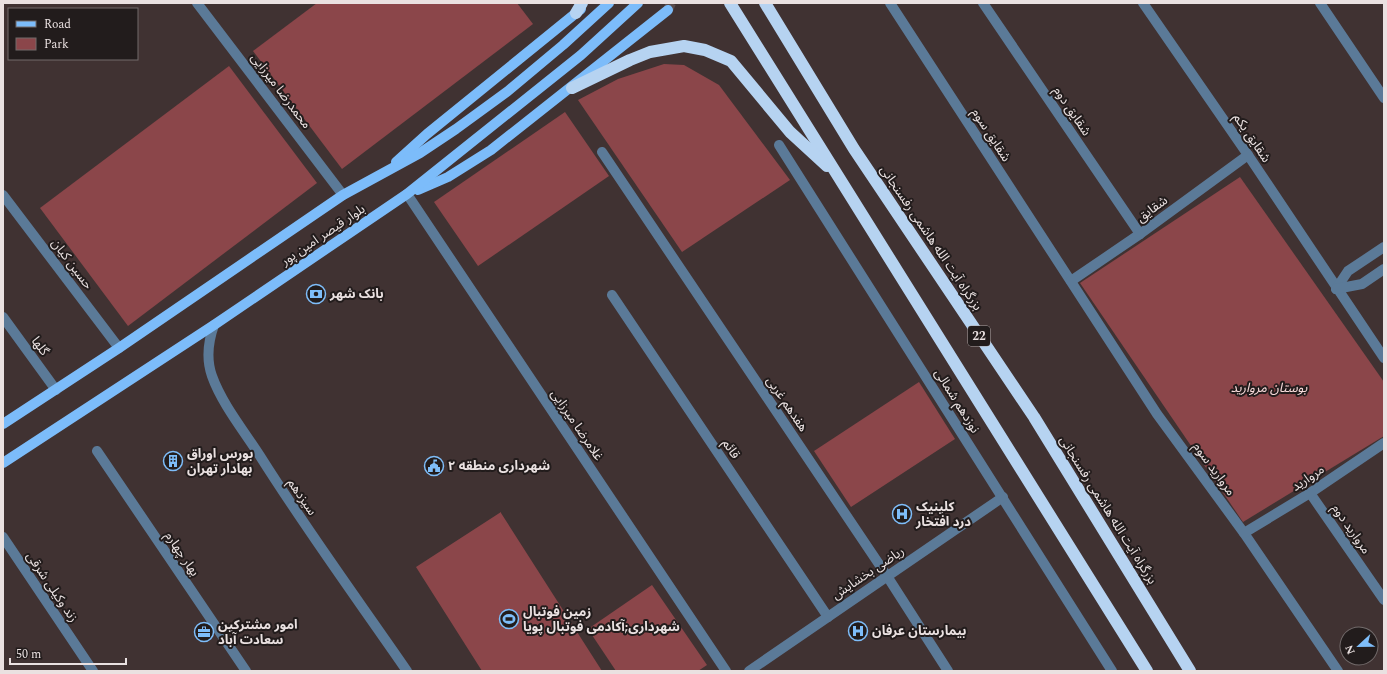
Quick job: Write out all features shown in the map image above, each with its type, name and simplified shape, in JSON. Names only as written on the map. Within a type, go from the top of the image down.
[{"type":"highway","points":[[730,3],[1048,515],[1147,671]]},
{"type":"highway","name":"بزرگراه آیت الله هاشمی رفسنجانی","points":[[765,3],[854,149],[1034,416],[1190,671]]},
{"type":"highway","points":[[572,88],[650,52],[684,46],[705,50],[731,61],[790,132],[838,175]]},
{"type":"main road","points":[[384,173],[434,128],[586,3]]},
{"type":"main road","name":"بلوار قیصر امین پور","points":[[3,424],[119,348],[343,195],[420,153],[508,91],[563,45],[609,3]]},
{"type":"main road","name":"بلوار قیصر امین پور","points":[[3,464],[214,325],[407,194],[581,55],[638,3]]},
{"type":"main road","points":[[407,194],[448,177],[492,150],[572,88],[668,10]]},
{"type":"street","name":"محمدرضا میرزایی","points":[[197,3],[343,195]]},
{"type":"street","name":"شقایق سوم","points":[[890,3],[1071,281]]},
{"type":"street","name":"شقایق دوم","points":[[983,3],[1140,234]]},
{"type":"street","name":"شقایق یکم","points":[[1143,3],[1248,155],[1336,290],[1384,358]]},
{"type":"street","points":[[1320,3],[1384,98]]},
{"type":"street","name":"نوزدهم شمالی","points":[[779,145],[1112,671]]},
{"type":"street","name":"هفدهم غربی","points":[[602,152],[887,576],[948,671]]},
{"type":"street","name":"شقایق","points":[[1071,281],[1140,234],[1248,155]]},
{"type":"street","name":"غلامرضا میرزایی","points":[[407,194],[726,671]]},
{"type":"street","name":"حسین کیان","points":[[3,195],[119,348]]},
{"type":"street","points":[[1336,290],[1348,271],[1384,247]]},
{"type":"street","points":[[1336,290],[1362,284],[1384,269]]},
{"type":"street","name":"مروارید سوم","points":[[1071,281],[1157,414],[1244,533],[1338,671]]},
{"type":"street","name":"قائم","points":[[612,295],[828,617]]},
{"type":"street","name":"گلها","points":[[3,317],[56,390]]},
{"type":"street","name":"سیزدهم","points":[[214,325],[209,337],[208,356],[211,375],[220,394],[281,489],[407,671]]},
{"type":"street","name":"مروارید","points":[[1244,533],[1310,493],[1384,443]]},
{"type":"street","name":"بهار چهارم","points":[[97,451],[246,671]]},
{"type":"street","name":"مروارید دوم","points":[[1310,493],[1384,600]]},
{"type":"street","name":"ریاضی بخشایش","points":[[749,671],[1003,497]]},
{"type":"street","name":"زند وکیلی شرقی","points":[[3,537],[93,671]]},
{"type":"green space","points":[[317,3],[517,3],[533,24],[342,169],[253,51]]},
{"type":"green space","points":[[664,64],[684,65],[719,85],[790,180],[682,252],[578,100],[618,79]]},
{"type":"green space","points":[[229,66],[317,183],[128,326],[40,208]]},
{"type":"green space","points":[[565,112],[609,176],[478,266],[434,202]]},
{"type":"green space","name":"بوستان مروارید","points":[[1240,177],[1384,382],[1384,436],[1243,522],[1080,283]]},
{"type":"green space","points":[[919,382],[955,439],[851,507],[814,451]]},
{"type":"green space","name":"زمین فوتبال شهرداری;آکادمی فوتبال پویا","points":[[501,512],[602,671],[482,671],[416,567]]},
{"type":"green space","points":[[652,585],[707,665],[698,671],[616,671],[588,629]]},
{"type":"tunnel","points":[[668,10],[671,3]]},
{"type":"place","name":"بانک شهر","points":[[316,294]]},
{"type":"place","name":"بورس اوراق بهادار تهران","points":[[173,461]]},
{"type":"place","name":"شهرداری منطقه ۲","points":[[434,466]]},
{"type":"place","name":"کلینیک درد افتخار","points":[[902,514]]},
{"type":"place","name":"زمین فوتبال شهرداری;آکادمی فوتبال پویا","points":[[509,619]]},
{"type":"place","name":"بیمارستان عرفان","points":[[858,631]]},
{"type":"place","name":"امور مشترکین سعادت آباد","points":[[204,632]]}]
